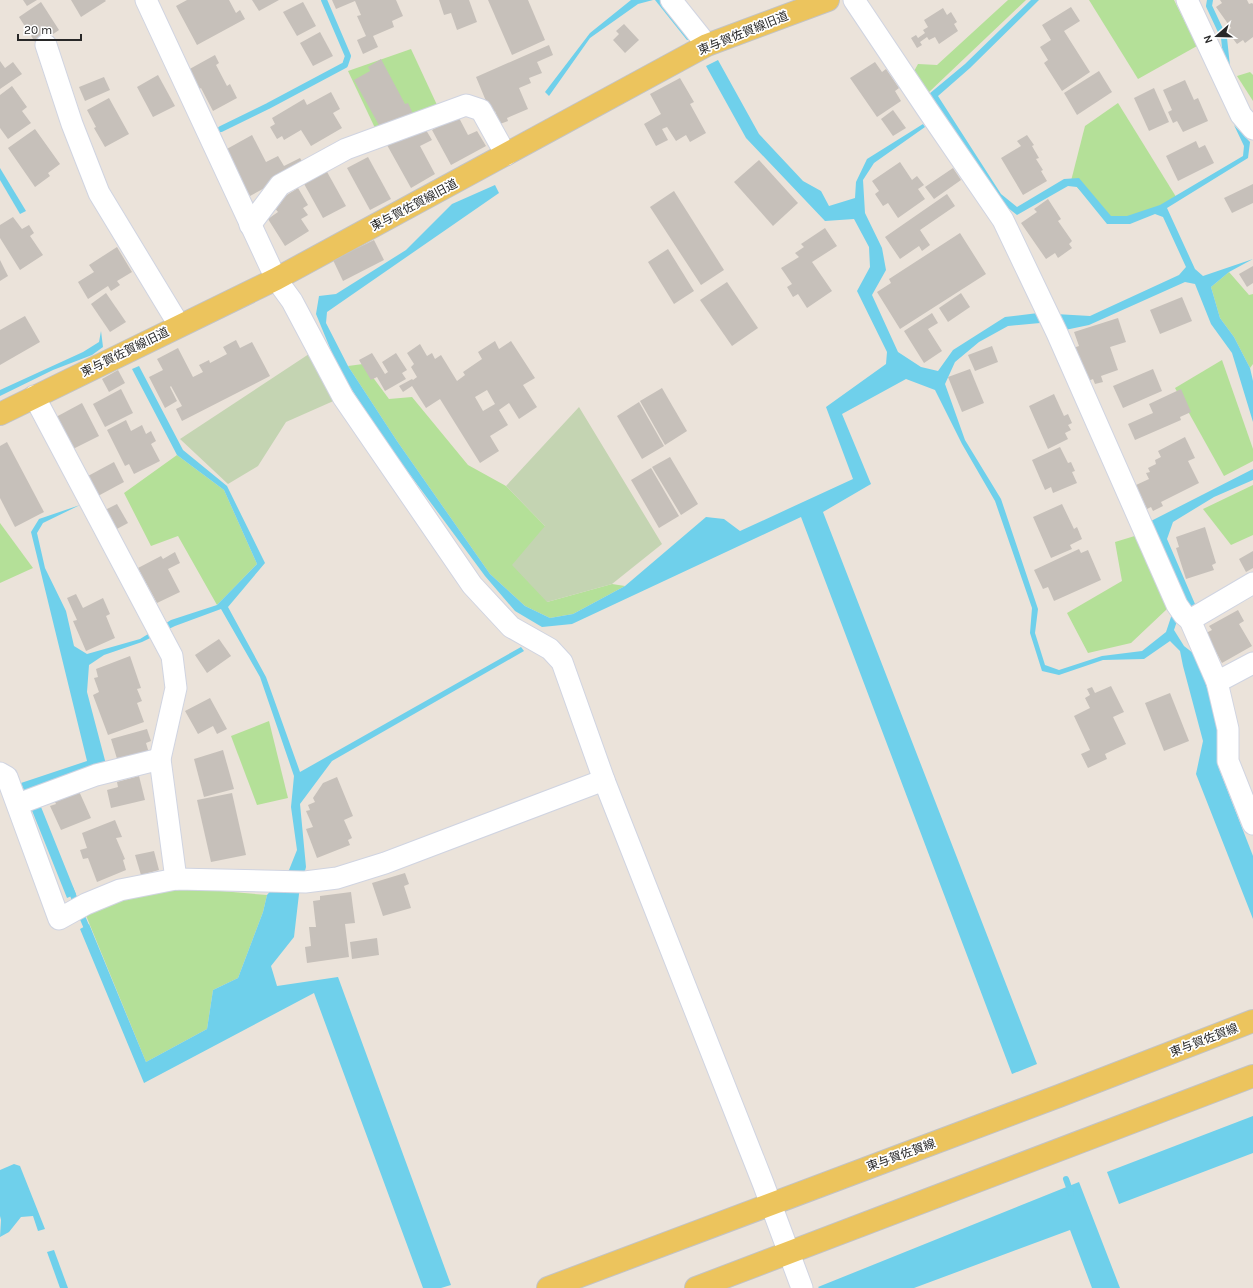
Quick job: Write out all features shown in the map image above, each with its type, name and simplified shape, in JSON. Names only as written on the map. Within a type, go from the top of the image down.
[{"type":"main road","name":"東与賀佐賀線旧道","points":[[0,414],[34,396],[276,279],[707,45],[828,0]]},
{"type":"main road","name":"東与賀佐賀線","points":[[548,1288],[1059,1096],[1253,1021]]},
{"type":"main road","points":[[696,1288],[1253,1076]]},
{"type":"street","points":[[146,0],[276,279],[292,301],[343,397],[472,585],[510,627],[550,649],[562,662],[604,780],[771,1203],[802,1288]]},
{"type":"street","points":[[671,0],[707,45]]},
{"type":"street","points":[[854,0],[1003,220],[1046,309],[1184,613],[1217,682],[1228,729],[1228,761],[1253,824]]},
{"type":"street","points":[[1187,0],[1241,115],[1253,129]]},
{"type":"street","points":[[46,45],[72,124],[99,193],[179,326]]},
{"type":"street","points":[[250,225],[280,186],[346,149],[466,104],[481,110],[506,155]]},
{"type":"street","points":[[34,396],[172,656],[176,688],[160,759],[176,879]]},
{"type":"street","points":[[1184,613],[1253,583]]},
{"type":"street","points":[[1217,682],[1253,663]]},
{"type":"street","points":[[28,801],[96,775],[160,759]]},
{"type":"street","points":[[0,773],[7,777],[28,801],[59,919],[86,904],[120,890],[176,879],[305,882],[337,878],[385,863],[604,780]]},
{"type":"green space","points":[[1008,0],[1026,0],[927,94],[913,73],[918,64],[937,65]]},
{"type":"green space","points":[[1089,0],[1174,0],[1197,46],[1138,79]]},
{"type":"green space","points":[[411,49],[437,105],[375,128],[348,71]]},
{"type":"green space","points":[[1250,72],[1253,75],[1253,101],[1237,76]]},
{"type":"green space","points":[[1118,103],[1178,200],[1113,224],[1071,181],[1085,126]]},
{"type":"green space","points":[[1229,272],[1249,295],[1253,294],[1253,364],[1250,368],[1234,337],[1220,318],[1211,287]]},
{"type":"green space","points":[[312,352],[338,399],[286,422],[258,466],[228,484],[180,439]]},
{"type":"green space","points":[[1222,360],[1253,449],[1253,461],[1224,476],[1175,388]]},
{"type":"green space","points":[[363,364],[389,399],[412,397],[468,465],[506,486],[545,526],[547,602],[612,584],[625,586],[573,614],[550,618],[525,606],[490,574],[397,441],[348,366]]},
{"type":"green space","points":[[579,407],[662,544],[612,584],[547,602],[512,565],[545,526],[506,486]]},
{"type":"green space","points":[[177,455],[224,490],[257,564],[217,605],[178,536],[151,546],[124,493]]},
{"type":"green space","points":[[1253,485],[1253,535],[1231,545],[1203,509]]},
{"type":"green space","points":[[0,523],[33,568],[0,583]]},
{"type":"green space","points":[[1138,535],[1167,609],[1131,643],[1088,653],[1067,613],[1122,581],[1115,542]]},
{"type":"green space","points":[[269,721],[288,798],[257,805],[231,736]]},
{"type":"green space","points":[[173,887],[267,895],[263,912],[238,978],[213,990],[207,1029],[146,1062],[85,913],[121,895]]},
{"type":"water","points":[[631,0],[653,0],[638,4],[590,38],[549,96],[545,92],[590,33]]},
{"type":"water","points":[[655,0],[662,0],[693,39],[687,40]]},
{"type":"water","points":[[1031,0],[1039,0],[970,68],[938,96],[1001,194],[1017,207],[1064,179],[1079,178],[1111,216],[1127,216],[1160,205],[1243,156],[1244,146],[1234,125],[1250,142],[1248,158],[1167,208],[1195,269],[1203,276],[1253,259],[1229,272],[1211,287],[1220,318],[1234,337],[1250,368],[1253,381],[1253,422],[1232,353],[1211,324],[1195,284],[1185,282],[1089,325],[1065,330],[1040,323],[1008,326],[979,342],[955,362],[945,384],[965,440],[1001,499],[1038,609],[1035,633],[1045,665],[1059,670],[1102,656],[1142,651],[1166,632],[1171,617],[1185,602],[1151,521],[1253,469],[1253,480],[1214,497],[1173,522],[1167,539],[1195,604],[1178,618],[1174,630],[1184,646],[1198,657],[1220,732],[1218,766],[1253,856],[1253,919],[1196,774],[1203,741],[1180,651],[1170,641],[1144,659],[1103,660],[1059,675],[1042,671],[1030,633],[1032,608],[995,501],[962,444],[935,390],[906,379],[842,414],[871,484],[823,512],[1037,1064],[1012,1074],[801,517],[572,624],[542,627],[515,611],[485,576],[388,445],[339,370],[316,314],[319,296],[336,294],[406,250],[452,204],[495,185],[499,193],[327,312],[326,323],[348,366],[397,441],[490,574],[525,606],[550,618],[573,614],[625,586],[706,517],[724,519],[740,531],[853,479],[826,407],[886,364],[887,352],[857,291],[870,267],[869,247],[854,219],[825,221],[746,138],[706,66],[718,60],[759,134],[803,181],[821,191],[829,206],[855,198],[856,182],[867,159],[923,124],[925,127],[874,163],[863,180],[865,213],[882,248],[886,270],[872,295],[898,352],[921,367],[938,371],[953,350],[1005,317],[1038,313],[1090,316],[1179,275],[1186,267],[1163,217],[1155,214],[1130,224],[1107,224],[1077,187],[1068,186],[1017,215],[998,200],[929,94],[965,64]]},
{"type":"water","points":[[0,168],[26,211],[20,214],[0,180]]},
{"type":"water","points":[[101,331],[103,347],[92,355],[53,370],[0,396],[0,390],[83,352],[99,342]]},
{"type":"water","points":[[139,366],[183,450],[227,486],[265,563],[228,607],[266,677],[300,772],[521,647],[524,651],[332,761],[300,804],[306,867],[299,894],[294,937],[271,966],[277,986],[338,977],[451,1285],[441,1288],[423,1288],[314,993],[144,1083],[80,929],[89,924],[146,1062],[207,1029],[213,990],[238,978],[263,912],[267,895],[289,870],[297,850],[291,807],[294,776],[260,677],[221,609],[175,626],[142,642],[104,655],[89,665],[87,692],[107,768],[35,792],[76,894],[67,898],[21,783],[87,761],[31,532],[39,519],[80,505],[43,523],[37,533],[45,568],[66,611],[74,646],[87,654],[140,639],[171,620],[217,605],[257,564],[224,490],[177,455],[132,369]]},
{"type":"water","points":[[1253,1116],[1253,1153],[1119,1204],[1107,1172]]},
{"type":"water","points":[[14,1164],[20,1166],[45,1229],[38,1231],[33,1216],[21,1217],[9,1232],[0,1237],[0,1170]]},
{"type":"water","points":[[1079,1182],[1120,1288],[1092,1288],[1070,1230],[914,1288],[818,1287]]},
{"type":"water","points":[[54,1250],[68,1288],[60,1288],[47,1252]]},
{"type":"building","points":[[23,0],[37,0],[27,6]]},
{"type":"building","points":[[71,0],[105,0],[106,1],[81,17]]},
{"type":"building","points":[[187,0],[229,0],[236,13],[240,10],[245,19],[197,45],[176,6]]},
{"type":"building","points":[[252,0],[279,0],[259,11]]},
{"type":"building","points":[[332,0],[396,0],[403,16],[392,21],[394,27],[373,36],[378,47],[363,54],[357,40],[366,36],[357,16],[361,15],[355,1],[336,9]]},
{"type":"building","points":[[439,0],[469,0],[477,22],[457,30],[451,13],[444,15]]},
{"type":"building","points":[[488,0],[528,0],[545,40],[512,55]]},
{"type":"building","points":[[1220,0],[1247,0],[1249,4],[1253,4],[1253,37],[1245,43],[1243,40],[1237,44],[1227,31],[1231,28],[1216,7],[1222,3]]},
{"type":"building","points":[[41,2],[59,30],[37,45],[19,17]]},
{"type":"building","points":[[303,2],[316,26],[297,36],[283,12]]},
{"type":"building","points":[[1071,7],[1080,21],[1064,31],[1090,72],[1062,91],[1044,63],[1048,60],[1040,47],[1051,40],[1042,25]]},
{"type":"building","points":[[943,8],[947,15],[951,12],[957,22],[954,24],[958,31],[939,44],[935,37],[929,40],[927,37],[920,42],[922,45],[917,48],[911,38],[916,35],[918,38],[925,33],[923,30],[928,27],[924,20]]},
{"type":"building","points":[[624,24],[639,40],[625,53],[613,40],[619,34],[616,31]]},
{"type":"building","points":[[320,32],[333,56],[313,66],[300,43]]},
{"type":"building","points":[[549,45],[553,55],[537,62],[542,73],[529,78],[531,83],[519,88],[528,109],[507,118],[508,121],[500,124],[495,111],[491,113],[476,77]]},
{"type":"building","points":[[215,55],[219,63],[216,65],[227,86],[230,84],[237,98],[213,111],[201,88],[196,91],[186,71]]},
{"type":"building","points":[[381,59],[405,104],[408,103],[413,114],[380,127],[354,80],[370,71],[368,67]]},
{"type":"building","points":[[0,61],[5,68],[13,62],[22,74],[0,89]]},
{"type":"building","points":[[875,62],[882,72],[886,69],[899,88],[895,91],[901,101],[877,117],[850,78]]},
{"type":"building","points":[[1099,71],[1112,92],[1077,115],[1064,93]]},
{"type":"building","points":[[158,75],[175,106],[153,117],[137,87]]},
{"type":"building","points":[[104,77],[110,90],[85,101],[79,87]]},
{"type":"building","points":[[680,78],[694,102],[690,104],[706,133],[690,142],[686,135],[676,141],[667,127],[662,129],[668,140],[656,146],[644,124],[661,114],[650,94]]},
{"type":"building","points":[[1185,80],[1194,100],[1198,98],[1208,121],[1183,132],[1177,121],[1173,123],[1168,112],[1172,110],[1163,90]]},
{"type":"building","points":[[12,86],[27,107],[22,111],[31,123],[8,139],[0,128],[0,95]]},
{"type":"building","points":[[1154,88],[1169,122],[1149,131],[1134,98]]},
{"type":"building","points":[[331,92],[340,109],[333,113],[342,128],[311,146],[301,130],[284,140],[282,136],[277,139],[270,127],[275,124],[272,118],[304,99],[307,105]]},
{"type":"building","points":[[109,98],[129,134],[105,147],[94,128],[96,127],[87,110]]},
{"type":"building","points":[[893,110],[906,128],[893,136],[881,119]]},
{"type":"building","points":[[458,116],[468,135],[477,131],[486,146],[451,165],[432,130]]},
{"type":"building","points":[[423,125],[432,140],[420,146],[435,174],[411,188],[387,145]]},
{"type":"building","points":[[35,129],[60,164],[48,173],[50,176],[35,187],[8,148]]},
{"type":"building","points":[[252,135],[266,162],[278,156],[284,166],[300,158],[305,166],[250,196],[225,150]]},
{"type":"building","points":[[1027,135],[1034,145],[1032,146],[1039,158],[1036,159],[1043,170],[1041,171],[1047,181],[1023,195],[1001,158],[1021,146],[1017,141]]},
{"type":"building","points":[[1196,141],[1199,148],[1205,145],[1214,163],[1178,181],[1166,156]]},
{"type":"building","points":[[368,157],[391,199],[370,210],[347,168]]},
{"type":"building","points":[[759,160],[798,203],[773,226],[734,182]]},
{"type":"building","points":[[900,162],[912,180],[917,176],[924,185],[918,189],[925,199],[898,218],[888,203],[883,206],[875,194],[879,191],[872,181]]},
{"type":"building","points":[[953,168],[961,180],[934,199],[925,187]]},
{"type":"building","points":[[326,170],[346,206],[323,218],[303,182]]},
{"type":"building","points":[[1253,184],[1253,203],[1232,213],[1224,198]]},
{"type":"building","points":[[298,188],[308,205],[303,208],[308,215],[301,219],[309,231],[285,246],[268,219],[278,212],[274,207],[281,203],[279,200]]},
{"type":"building","points":[[674,191],[724,270],[701,285],[650,207]]},
{"type":"building","points":[[947,194],[955,206],[920,230],[930,245],[922,251],[919,246],[900,259],[885,237]]},
{"type":"building","points":[[1048,199],[1061,219],[1058,221],[1072,241],[1069,244],[1072,248],[1058,258],[1055,253],[1046,259],[1021,223],[1037,212],[1034,209]]},
{"type":"building","points":[[13,217],[22,229],[29,225],[34,233],[30,236],[43,255],[20,270],[0,238],[0,225]]},
{"type":"building","points":[[825,228],[837,246],[812,262],[832,291],[807,308],[798,294],[793,297],[787,287],[792,284],[781,268],[799,257],[795,253],[804,247],[801,244]]},
{"type":"building","points":[[960,233],[986,274],[900,329],[877,292],[891,283],[889,279]]},
{"type":"building","points":[[374,240],[384,260],[343,281],[333,260]]},
{"type":"building","points":[[117,247],[132,272],[117,281],[120,285],[111,291],[108,286],[88,299],[78,282],[94,272],[89,265]]},
{"type":"building","points":[[668,249],[694,291],[674,304],[648,262]]},
{"type":"building","points":[[0,260],[8,276],[0,281]]},
{"type":"building","points":[[1253,266],[1253,283],[1247,287],[1239,274]]},
{"type":"building","points":[[727,282],[758,328],[732,346],[700,300]]},
{"type":"building","points":[[106,293],[126,322],[110,332],[91,304]]},
{"type":"building","points":[[961,293],[970,307],[948,322],[939,308]]},
{"type":"building","points":[[1182,297],[1192,321],[1160,334],[1150,310]]},
{"type":"building","points":[[932,313],[938,323],[928,329],[942,351],[924,363],[904,331]]},
{"type":"building","points":[[25,316],[40,342],[0,365],[0,330]]},
{"type":"building","points":[[1118,318],[1126,342],[1110,347],[1118,370],[1101,376],[1103,382],[1095,384],[1093,379],[1088,381],[1073,348],[1079,346],[1074,332]]},
{"type":"building","points":[[236,340],[240,348],[252,342],[270,376],[182,421],[176,409],[182,406],[171,386],[170,387],[177,401],[165,408],[149,377],[163,370],[157,359],[178,348],[193,377],[203,372],[199,365],[209,360],[210,363],[227,354],[223,347]]},
{"type":"building","points":[[495,341],[499,349],[511,341],[535,378],[523,385],[537,407],[519,419],[509,403],[499,410],[508,425],[490,436],[499,451],[480,463],[440,399],[426,408],[412,386],[403,392],[399,386],[417,377],[411,367],[414,364],[407,353],[420,344],[427,356],[432,353],[435,359],[441,355],[457,381],[465,375],[463,372],[482,359],[478,352]],"holes":[[[487,390],[495,404],[483,411],[475,397]]]},
{"type":"building","points":[[992,346],[998,362],[975,371],[968,355]]},
{"type":"building","points":[[372,353],[385,374],[388,372],[382,362],[396,353],[407,370],[402,373],[406,379],[385,391],[377,377],[371,380],[359,360]]},
{"type":"building","points":[[970,369],[984,403],[962,412],[948,377]]},
{"type":"building","points":[[1153,369],[1162,391],[1123,408],[1113,386]]},
{"type":"building","points":[[118,370],[125,383],[109,392],[102,379]]},
{"type":"building","points":[[662,388],[687,431],[665,445],[640,401]]},
{"type":"building","points":[[121,389],[133,413],[105,427],[93,404]]},
{"type":"building","points":[[1181,389],[1191,412],[1180,417],[1181,420],[1135,440],[1128,424],[1153,413],[1149,404]]},
{"type":"building","points":[[1054,394],[1064,416],[1068,414],[1072,423],[1068,425],[1071,430],[1065,433],[1068,439],[1048,449],[1029,406]]},
{"type":"building","points":[[639,402],[664,446],[642,459],[617,416]]},
{"type":"building","points":[[82,403],[99,436],[73,449],[56,417]]},
{"type":"building","points":[[126,420],[131,431],[142,425],[146,434],[151,431],[156,441],[151,444],[160,461],[134,474],[129,464],[125,466],[107,430]]},
{"type":"building","points":[[1185,437],[1195,458],[1188,461],[1199,483],[1161,502],[1163,506],[1153,511],[1151,507],[1147,509],[1136,485],[1149,479],[1146,473],[1150,472],[1148,468],[1156,464],[1155,460],[1161,457],[1158,451]]},
{"type":"building","points":[[7,442],[44,512],[15,527],[0,498],[0,446]]},
{"type":"building","points":[[1060,447],[1068,463],[1071,462],[1075,471],[1072,472],[1077,483],[1053,493],[1051,487],[1045,490],[1032,460]]},
{"type":"building","points":[[670,457],[698,504],[681,515],[652,467]]},
{"type":"building","points":[[114,462],[124,482],[98,496],[88,476]]},
{"type":"building","points":[[651,468],[679,516],[659,528],[631,480]]},
{"type":"building","points":[[117,504],[128,523],[115,530],[105,510]]},
{"type":"building","points":[[1062,504],[1074,529],[1077,527],[1082,539],[1070,545],[1072,549],[1051,558],[1033,517]]},
{"type":"building","points":[[1205,527],[1216,563],[1212,565],[1214,570],[1186,579],[1176,548],[1179,547],[1176,537]]},
{"type":"building","points":[[1079,549],[1081,553],[1088,550],[1101,580],[1054,601],[1048,587],[1043,589],[1034,570]]},
{"type":"building","points":[[1253,551],[1253,568],[1246,572],[1239,559]]},
{"type":"building","points":[[175,552],[180,563],[168,569],[180,592],[157,603],[138,568],[161,556],[163,559]]},
{"type":"building","points":[[76,594],[83,608],[103,598],[110,614],[106,616],[115,638],[86,651],[73,621],[77,620],[67,598]]},
{"type":"building","points":[[1238,610],[1244,621],[1239,624],[1252,646],[1222,663],[1206,633],[1212,630],[1209,626]]},
{"type":"building","points":[[219,639],[231,656],[207,673],[195,655]]},
{"type":"building","points":[[130,656],[141,688],[137,689],[142,701],[137,703],[144,722],[108,735],[93,695],[99,692],[94,678],[98,677],[96,669]]},
{"type":"building","points":[[1111,686],[1124,712],[1113,717],[1126,744],[1105,754],[1107,759],[1088,768],[1081,754],[1090,750],[1074,716],[1090,708],[1085,698],[1090,695],[1087,689],[1092,687],[1095,693]]},
{"type":"building","points":[[1170,693],[1189,741],[1164,751],[1145,703]]},
{"type":"building","points":[[210,698],[227,729],[217,734],[213,726],[198,734],[185,711]]},
{"type":"building","points":[[147,729],[151,741],[146,743],[149,753],[118,762],[111,739]]},
{"type":"building","points":[[223,750],[234,789],[204,797],[194,759]]},
{"type":"building","points":[[139,776],[145,800],[111,808],[107,790],[118,787],[117,782]]},
{"type":"building","points":[[337,777],[353,816],[344,820],[352,838],[348,840],[350,845],[317,858],[306,829],[313,827],[306,811],[310,810],[308,805],[315,802],[313,798],[323,783]]},
{"type":"building","points":[[78,789],[91,818],[61,830],[50,806],[56,804],[54,800]]},
{"type":"building","points":[[232,793],[246,855],[211,862],[197,800]]},
{"type":"building","points":[[115,820],[122,837],[116,838],[125,859],[123,860],[126,870],[97,882],[88,858],[83,859],[80,850],[87,848],[82,833]]},
{"type":"building","points":[[154,851],[159,870],[141,875],[135,855]]},
{"type":"building","points":[[405,873],[409,884],[404,886],[411,908],[383,916],[372,883]]},
{"type":"building","points":[[351,892],[355,923],[345,924],[349,957],[307,963],[305,947],[311,946],[309,927],[316,927],[313,901],[320,900],[320,896]]},
{"type":"building","points":[[377,938],[379,955],[352,959],[350,942]]},
{"type":"waterway","points":[[221,129],[345,65],[348,56],[324,0]]},
{"type":"waterway","points":[[1210,0],[1209,6],[1224,38],[1227,66]]},
{"type":"waterway","points":[[70,888],[89,933]]},
{"type":"waterway","points":[[1066,1179],[1071,1193]]}]
